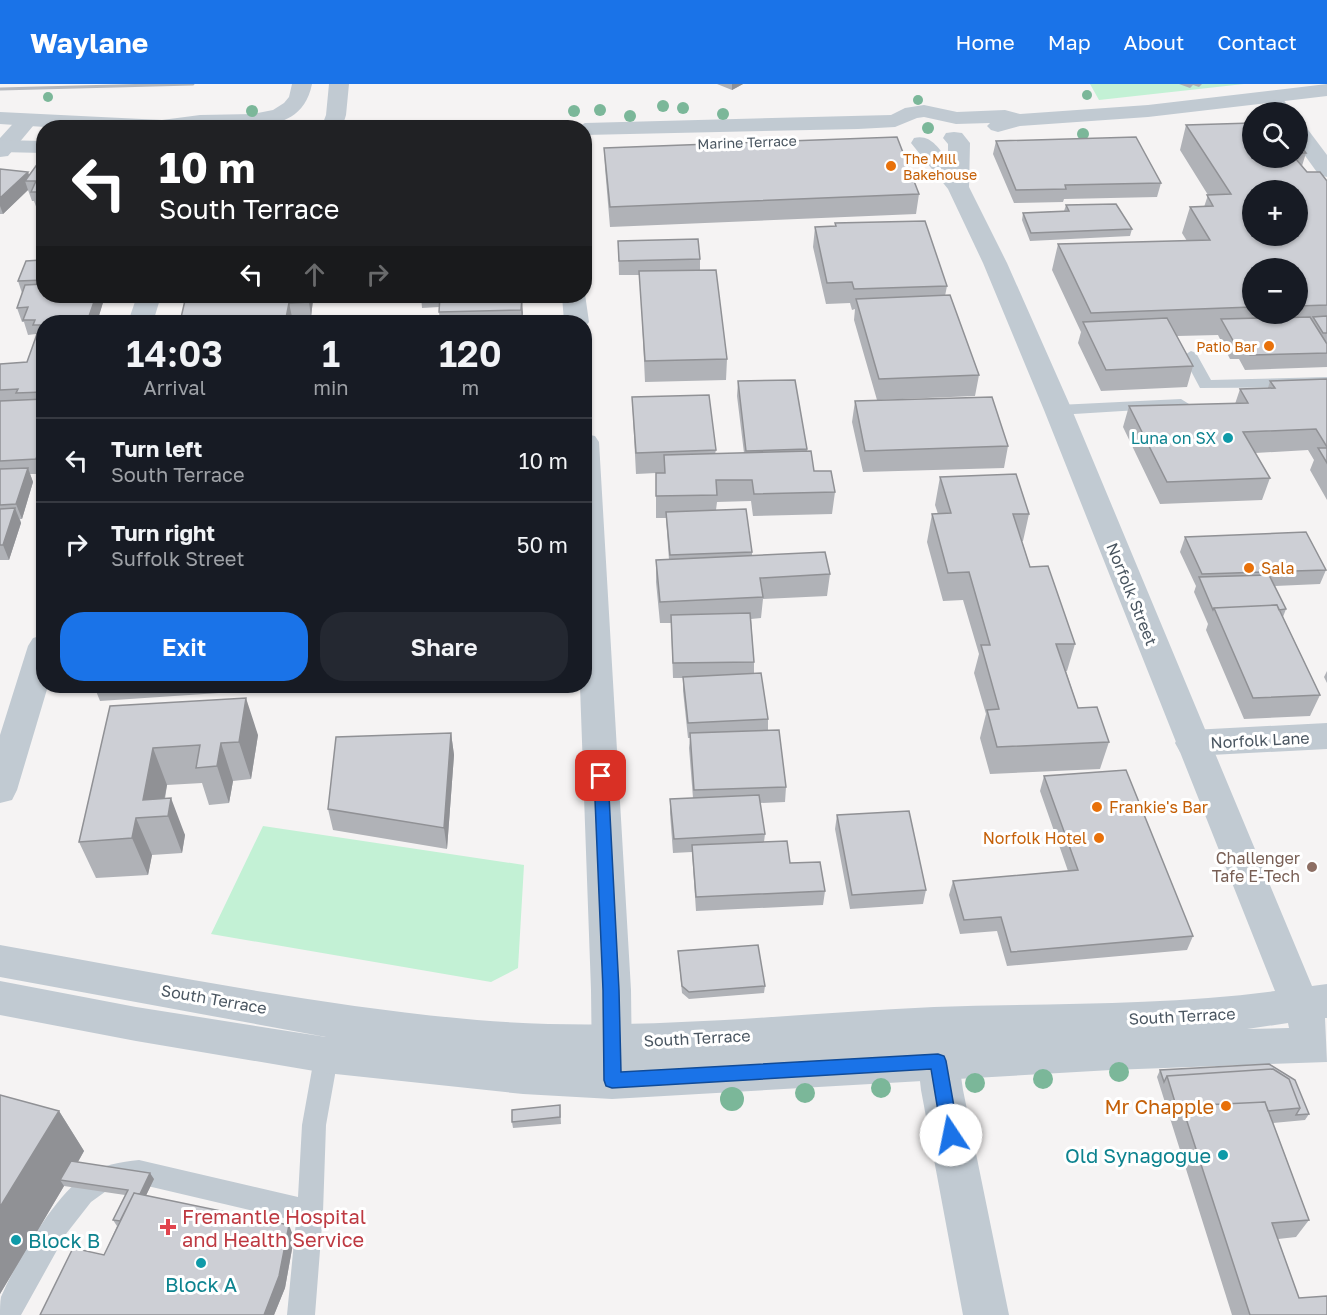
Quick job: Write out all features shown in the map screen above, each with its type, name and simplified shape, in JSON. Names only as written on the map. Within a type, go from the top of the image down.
[{"type":"street","points":[[333,120],[339,84]]},
{"type":"street","points":[[306,85],[310,120]]},
{"type":"street","points":[[234,120],[273,117],[294,105],[306,85]]},
{"type":"street","name":"Marine Terrace","points":[[1287,102],[1327,90]]},
{"type":"street","name":"Marine Terrace","points":[[592,147],[873,137],[944,142],[956,131],[1019,120],[1242,107]]},
{"type":"street","name":"Marine Terrace","points":[[592,129],[896,121],[912,112],[924,111],[936,112],[956,131]]},
{"type":"street","points":[[0,118],[36,120]]},
{"type":"street","points":[[2,148],[27,120]]},
{"type":"street","points":[[896,121],[896,131],[916,141]]},
{"type":"street","name":"Norfolk Street","points":[[956,131],[959,143],[958,187]]},
{"type":"street","name":"Norfolk Street","points":[[916,141],[958,187],[995,263],[1058,410],[1192,743],[1313,1003],[1324,1050]]},
{"type":"street","points":[[1308,145],[1327,170]]},
{"type":"street","points":[[2,148],[36,147]]},
{"type":"street","points":[[592,603],[612,1062]]},
{"type":"street","points":[[0,790],[36,672]]},
{"type":"street","name":"Norfolk Lane","points":[[1192,743],[1327,736]]},
{"type":"street","name":"South Terrace","points":[[0,962],[330,1038],[523,1076],[612,1062],[936,1043],[1230,1015],[1313,1003]]},
{"type":"street","name":"South Terrace","points":[[0,998],[136,1024],[330,1038]]},
{"type":"street","points":[[936,1043],[986,1315]]},
{"type":"street","name":"South Terrace","points":[[936,1043],[1324,1050]]},
{"type":"lane","points":[[1191,356],[1206,385],[1327,382]]},
{"type":"lane","points":[[1058,410],[1181,404]]},
{"type":"lane","points":[[301,1315],[310,1212],[314,1125],[330,1038]]},
{"type":"lane","points":[[6,1315],[65,1212],[92,1185],[110,1176],[139,1172],[310,1212]]},
{"type":"green space","points":[[1090,84],[1244,84],[1099,100]]},
{"type":"green space","points":[[263,826],[524,865],[518,968],[491,982],[211,934]]},
{"type":"building","points":[[1242,123],[1242,168],[1304,168],[1307,172],[1320,172],[1327,181],[1327,305],[1308,306],[1308,258],[1242,258],[1242,307],[1091,313],[1058,244],[1210,240],[1190,207],[1213,206],[1207,195],[1231,194],[1186,125]]},
{"type":"building","points":[[897,137],[919,194],[610,207],[604,148]]},
{"type":"building","points":[[1136,137],[1161,183],[1065,185],[1066,189],[1016,190],[996,141]]},
{"type":"building","points":[[36,166],[36,181],[25,181]]},
{"type":"building","points":[[0,169],[28,172],[0,198]]},
{"type":"building","points":[[36,181],[36,192],[31,192]]},
{"type":"building","points":[[1116,204],[1132,229],[1031,233],[1023,213],[1069,211],[1066,205]]},
{"type":"building","points":[[925,221],[947,286],[854,289],[852,282],[827,283],[815,227],[836,226],[835,223]]},
{"type":"building","points":[[698,239],[700,259],[619,261],[618,241]]},
{"type":"building","points":[[36,260],[36,280],[18,281],[26,261]]},
{"type":"building","points":[[716,270],[727,359],[645,361],[639,271]]},
{"type":"building","points":[[36,284],[36,303],[94,303],[89,315],[36,315],[36,325],[33,325],[35,320],[23,320],[28,307],[17,308],[25,285]]},
{"type":"building","points":[[950,295],[979,375],[879,379],[856,299]]},
{"type":"building","points":[[184,303],[289,303],[287,315],[182,315]]},
{"type":"building","points":[[440,303],[522,303],[521,310],[439,312]]},
{"type":"building","points":[[1327,316],[1327,333],[1323,333],[1313,317]]},
{"type":"building","points":[[1308,317],[1327,344],[1327,353],[1250,355],[1244,344],[1235,344],[1221,319],[1242,319],[1242,324],[1308,324]]},
{"type":"building","points":[[1167,318],[1193,366],[1106,370],[1083,322]]},
{"type":"building","points":[[36,337],[36,392],[16,393],[18,389],[0,390],[0,364],[27,362]]},
{"type":"building","points":[[1327,379],[1327,447],[1316,429],[1243,432],[1270,478],[1167,482],[1129,406],[1248,403],[1240,389],[1275,388],[1270,381]]},
{"type":"building","points":[[795,380],[807,449],[746,451],[738,381]]},
{"type":"building","points":[[709,395],[716,450],[636,453],[632,397]]},
{"type":"building","points":[[992,397],[1008,446],[865,451],[855,401]]},
{"type":"building","points":[[36,399],[36,459],[0,461],[0,401]]},
{"type":"building","points":[[1318,448],[1327,448],[1327,463]]},
{"type":"building","points":[[811,451],[814,471],[831,471],[835,492],[754,494],[752,480],[716,480],[717,495],[656,496],[656,473],[665,473],[664,455]]},
{"type":"building","points":[[28,468],[16,504],[0,505],[0,469]]},
{"type":"building","points":[[1016,474],[1029,514],[1013,514],[1030,567],[1048,566],[1075,644],[1056,644],[1078,708],[1097,707],[1109,742],[997,747],[987,710],[999,709],[981,645],[990,645],[969,572],[948,573],[932,514],[951,513],[940,477]]},
{"type":"building","points":[[15,508],[3,545],[0,545],[0,509]]},
{"type":"building","points":[[746,509],[752,552],[670,555],[666,512]]},
{"type":"building","points":[[1306,532],[1326,570],[1202,574],[1185,537]]},
{"type":"building","points":[[825,552],[830,574],[760,578],[763,597],[660,602],[656,560]]},
{"type":"building","points":[[1269,575],[1286,609],[1279,610],[1277,605],[1214,608],[1213,610],[1199,577]]},
{"type":"building","points":[[1277,605],[1320,695],[1253,698],[1214,608]]},
{"type":"building","points":[[750,613],[754,662],[673,663],[671,615]]},
{"type":"building","points":[[761,673],[768,719],[688,723],[683,677]]},
{"type":"building","points":[[246,698],[239,742],[221,743],[217,766],[196,768],[200,745],[153,748],[143,800],[171,798],[168,816],[136,818],[132,838],[79,842],[110,706]]},
{"type":"building","points":[[779,730],[786,787],[694,790],[690,733]]},
{"type":"building","points":[[451,733],[444,828],[328,809],[336,737]]},
{"type":"building","name":"Norfolk Hotel","points":[[1126,770],[1193,936],[1011,952],[1001,917],[964,920],[953,881],[1078,870],[1044,776]]},
{"type":"building","points":[[759,795],[765,834],[674,839],[670,799]]},
{"type":"building","points":[[909,811],[926,890],[852,895],[837,815]]},
{"type":"building","points":[[787,841],[790,863],[820,862],[825,891],[696,897],[692,845]]},
{"type":"building","points":[[758,945],[765,986],[689,992],[682,986],[678,951]]},
{"type":"building","points":[[1269,1064],[1295,1080],[1309,1114],[1296,1115],[1300,1108],[1289,1079],[1273,1069],[1167,1076],[1164,1082],[1160,1070]]},
{"type":"building","points":[[1273,1069],[1289,1079],[1300,1108],[1268,1111],[1265,1102],[1182,1106],[1178,1112],[1167,1076]]},
{"type":"building","points":[[0,1095],[59,1111],[0,1207]]},
{"type":"building","points":[[1265,1102],[1309,1220],[1272,1223],[1299,1298],[1327,1296],[1327,1315],[1250,1315],[1182,1106]]},
{"type":"building","points":[[560,1105],[560,1117],[512,1122],[512,1110]]},
{"type":"building","points":[[71,1161],[150,1173],[140,1194],[134,1193],[120,1221],[113,1220],[128,1190],[60,1180]]},
{"type":"building","name":"Block A","points":[[134,1193],[289,1225],[279,1276],[264,1315],[40,1315],[73,1248],[104,1255]]},
{"type":"railway","points":[[0,89],[193,84]]},
{"type":"place","name":"The Mill Bakehouse","points":[[891,166]]},
{"type":"place","name":"Patio Bar","points":[[1269,346]]},
{"type":"place","name":"Luna on SX","points":[[1228,438]]},
{"type":"place","name":"Sala","points":[[1249,568]]},
{"type":"place","name":"Frankie's Bar","points":[[1097,807]]},
{"type":"place","name":"Norfolk Hotel","points":[[1099,838]]},
{"type":"place","name":"Challenger Tafe E-Tech","points":[[1312,867]]},
{"type":"place","name":"Mr Chapple","points":[[1226,1106]]},
{"type":"place","name":"Old Synagogue","points":[[1223,1155]]},
{"type":"place","name":"Fremantle Hospital and Health Service","points":[[168,1227]]},
{"type":"place","name":"Block B","points":[[16,1240]]},
{"type":"place","name":"Block A","points":[[201,1263]]},
{"type":"route","points":[[601,776],[611,990],[612,1080],[938,1061],[951,1135]]}]
